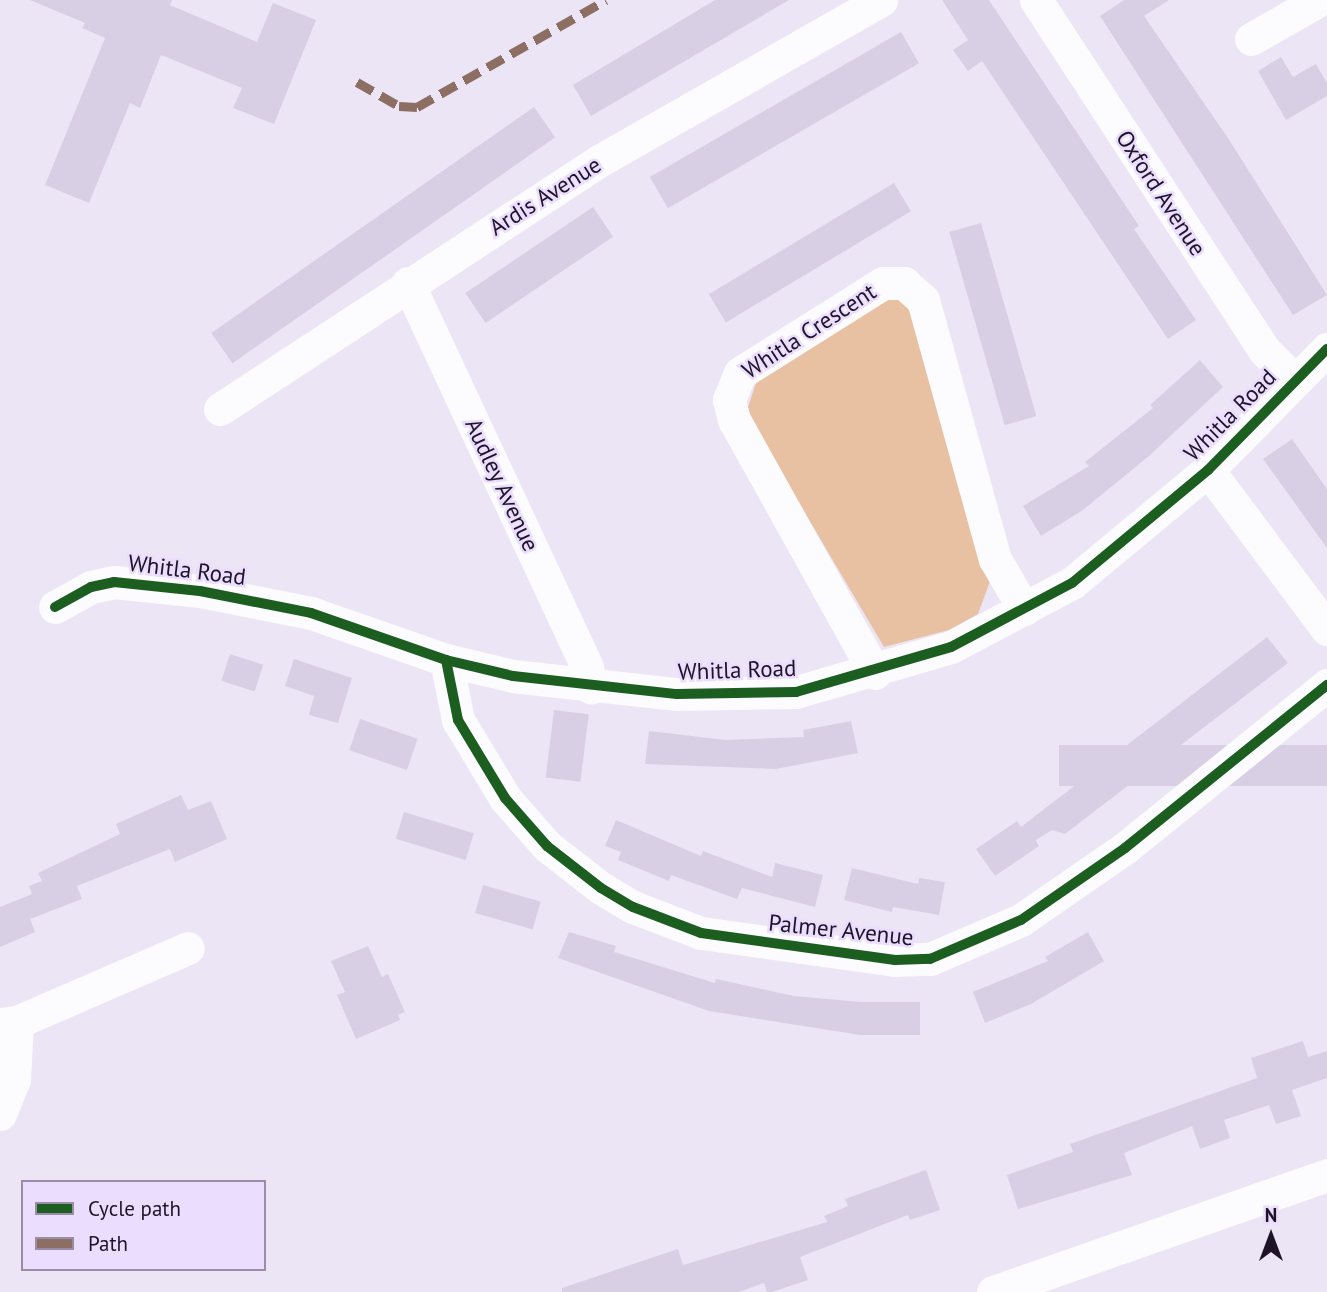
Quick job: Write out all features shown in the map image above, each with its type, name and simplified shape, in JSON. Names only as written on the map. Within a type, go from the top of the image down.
[{"type":"street","name":"Ardis Avenue","points":[[220,409],[408,283],[599,161],[881,0]]},
{"type":"street","name":"Oxford Avenue","points":[[1036,0],[1264,350],[1294,380]]},
{"type":"street","points":[[1251,39],[1319,0]]},
{"type":"street","name":"Audley Avenue","points":[[408,283],[587,667],[591,688]]},
{"type":"street","name":"Whitla Crescent","points":[[875,673],[734,420],[729,400],[740,373],[883,283],[904,283],[923,300],[995,559],[1024,609]]},
{"type":"street","name":"Whitla Road","points":[[55,607],[91,587],[114,582],[259,599],[446,660],[513,677],[591,688],[677,694],[796,692],[875,673],[951,647],[1072,583],[1208,470],[1327,349]]},
{"type":"street","points":[[1208,470],[1327,629]]},
{"type":"street","name":"Palmer Avenue","points":[[446,660],[458,720],[505,798],[547,846],[601,888],[633,906],[701,933],[895,960],[930,959],[1020,920],[1125,848],[1327,685]]},
{"type":"street","points":[[0,1114],[13,1079],[9,1023],[188,948]]},
{"type":"street","points":[[995,1292],[1327,1175]]},
{"type":"shaded area","points":[[882,299],[908,300],[993,573],[978,614],[949,630],[884,647],[746,413],[757,380]]},
{"type":"building","points":[[30,0],[172,0],[170,5],[257,42],[273,3],[316,20],[274,124],[233,108],[242,88],[161,55],[140,108],[130,103],[89,203],[45,185],[105,38],[82,28],[85,23]]},
{"type":"building","points":[[715,0],[789,0],[591,116],[573,85]]},
{"type":"building","points":[[942,0],[989,0],[1139,226],[1134,229],[1196,320],[1168,339],[982,61],[968,71],[953,50],[968,40]]},
{"type":"building","points":[[1124,0],[1169,0],[1144,16],[1228,138],[1327,295],[1293,315],[1100,16]]},
{"type":"building","points":[[901,32],[919,63],[668,208],[650,177]]},
{"type":"building","points":[[1281,57],[1293,77],[1316,64],[1327,83],[1327,96],[1286,120],[1258,71]]},
{"type":"building","points":[[534,107],[555,137],[232,363],[211,333]]},
{"type":"building","points":[[894,183],[911,211],[726,323],[709,294]]},
{"type":"building","points":[[593,207],[613,237],[485,323],[465,293]]},
{"type":"building","points":[[981,223],[1036,416],[1005,425],[949,232]]},
{"type":"building","points":[[1200,360],[1223,387],[1149,456],[1083,510],[1041,536],[1023,506],[1089,466],[1085,462],[1153,408],[1150,405]]},
{"type":"building","points":[[1292,439],[1327,489],[1327,548],[1263,459]]},
{"type":"building","points":[[1267,637],[1288,663],[1065,834],[1052,830],[1036,840],[1039,846],[995,876],[976,849],[1017,821],[1021,827]]},
{"type":"building","points":[[230,654],[263,665],[255,691],[221,681]]},
{"type":"building","points":[[294,659],[352,678],[338,723],[309,715],[314,696],[285,686]]},
{"type":"building","points":[[554,710],[589,714],[580,782],[546,777]]},
{"type":"building","points":[[360,719],[418,739],[407,770],[349,750]]},
{"type":"building","points":[[851,721],[858,753],[776,769],[645,764],[649,731],[726,740],[804,737],[803,730]]},
{"type":"building","points":[[1059,745],[1327,745],[1327,786],[1059,786]]},
{"type":"building","points":[[181,795],[188,810],[211,801],[227,839],[175,862],[170,849],[77,886],[82,899],[30,919],[35,932],[0,947],[0,907],[32,894],[29,886],[42,881],[38,873],[120,834],[116,824]]},
{"type":"building","points":[[404,812],[474,833],[466,860],[396,839]]},
{"type":"building","points":[[616,820],[701,856],[703,851],[772,877],[775,863],[823,875],[815,907],[742,888],[737,899],[671,875],[669,881],[618,860],[621,852],[605,846]]},
{"type":"building","points":[[852,868],[918,884],[919,878],[945,882],[939,915],[893,907],[892,912],[844,900]]},
{"type":"building","points":[[483,885],[541,902],[533,929],[475,913]]},
{"type":"building","points":[[569,932],[616,946],[614,952],[715,983],[716,979],[794,996],[861,1002],[920,1002],[920,1035],[860,1035],[709,1011],[558,958]]},
{"type":"building","points":[[1088,932],[1104,961],[1031,1004],[985,1023],[973,992],[1048,961],[1045,957]]},
{"type":"building","points":[[368,946],[382,977],[388,974],[405,1012],[398,1015],[400,1020],[356,1039],[337,995],[345,992],[331,961]]},
{"type":"building","points":[[1303,1041],[1308,1057],[1327,1051],[1327,1078],[1292,1090],[1301,1116],[1276,1124],[1269,1105],[1224,1120],[1230,1138],[1200,1149],[1192,1126],[1124,1153],[1132,1175],[1018,1209],[1007,1175],[1073,1152],[1070,1144],[1257,1078],[1251,1058]]},
{"type":"building","points":[[926,1170],[940,1210],[910,1220],[908,1215],[800,1257],[808,1280],[772,1292],[767,1292],[764,1283],[739,1292],[562,1292],[562,1288],[678,1249],[683,1265],[827,1222],[824,1216],[848,1206],[845,1199]]},
{"type":"marked path","points":[[357,82],[399,106],[417,107],[606,0]]},
{"type":"cycle path","points":[[55,607],[91,587],[114,582],[200,591],[311,613],[446,660],[513,676],[677,694],[796,692],[951,647],[1072,583],[1208,470],[1327,349]]},
{"type":"cycle path","points":[[446,660],[458,720],[505,798],[547,846],[601,888],[633,907],[701,933],[895,960],[930,959],[1021,920],[1125,848],[1327,685]]}]
